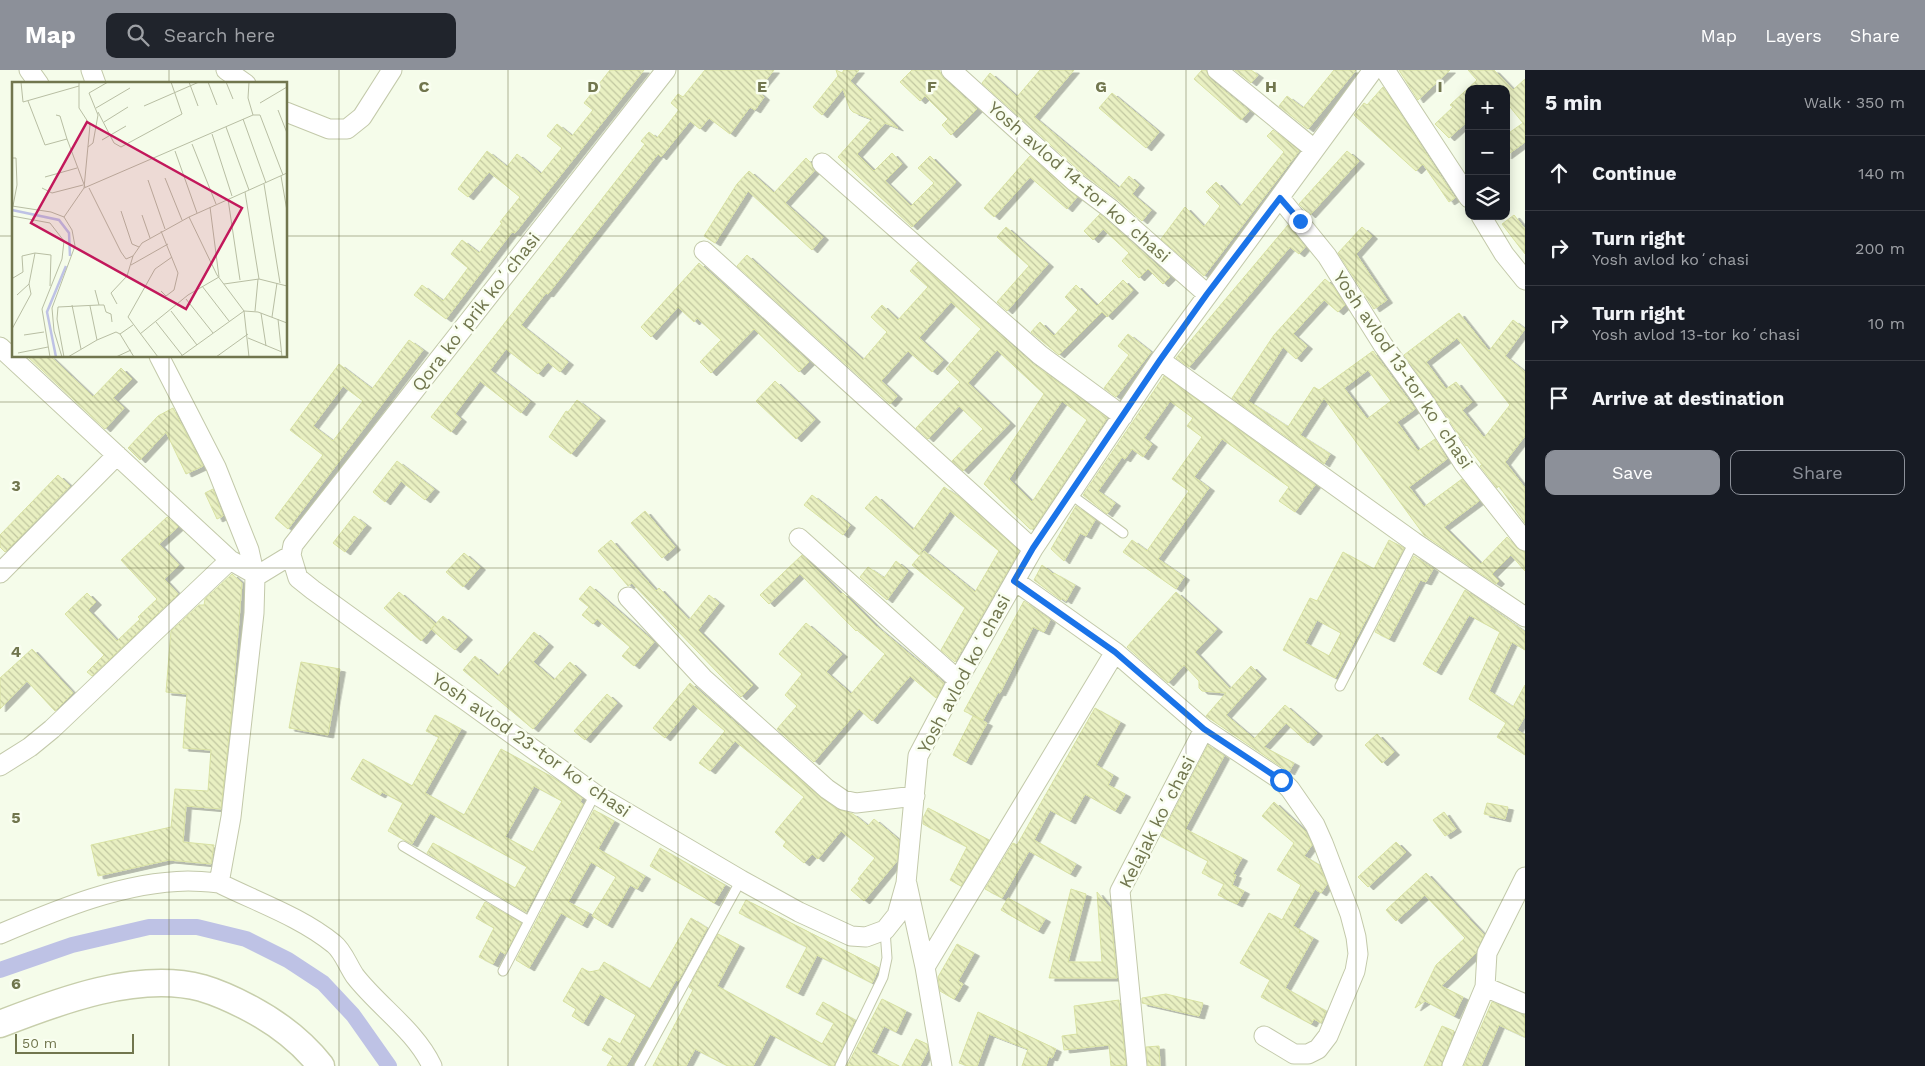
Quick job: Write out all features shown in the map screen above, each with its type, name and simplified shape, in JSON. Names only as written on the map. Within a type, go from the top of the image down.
[{"type":"street","points":[[29,70],[38,82]]},
{"type":"street","points":[[91,70],[95,82]]},
{"type":"street","points":[[288,113],[329,129],[347,129],[362,117],[392,70]]},
{"type":"street","name":"Qora koʻprik koʻchasi","points":[[270,567],[293,545],[666,70]]},
{"type":"street","name":"Yosh avlod 14-tor koʻchasi","points":[[951,70],[1075,182],[1112,209],[1207,294]]},
{"type":"street","points":[[1216,70],[1314,149]]},
{"type":"street","name":"Yosh avlod koʻchasi","points":[[906,883],[918,756],[1014,581],[1033,548],[1160,360],[1373,70]]},
{"type":"street","points":[[1386,70],[1465,192]]},
{"type":"street","points":[[822,163],[1040,355],[1123,416]]},
{"type":"street","name":"Yosh avlod 13-tor koʻchasi","points":[[1280,198],[1327,256],[1383,345],[1422,397],[1464,464],[1525,541]]},
{"type":"street","points":[[1483,220],[1504,254],[1525,280]]},
{"type":"street","points":[[704,251],[1033,548]]},
{"type":"street","points":[[0,347],[230,560],[270,567]]},
{"type":"street","points":[[160,358],[216,467],[249,550],[270,567]]},
{"type":"street","points":[[1160,360],[1414,542],[1525,617]]},
{"type":"street","points":[[0,572],[117,455]]},
{"type":"street","points":[[799,538],[958,680]]},
{"type":"street","points":[[0,766],[30,747],[52,729],[230,560]]},
{"type":"street","points":[[219,883],[231,817],[254,613],[270,567]]},
{"type":"street","name":"Yosh avlod 23-tor koʻchasi","points":[[270,567],[298,578],[595,794],[799,912],[851,936],[866,937],[885,930]]},
{"type":"street","points":[[1014,581],[1115,652],[1204,729],[1281,780],[1315,825],[1350,914],[1358,954],[1355,971],[1328,1036],[1318,1049],[1308,1054],[1294,1054],[1264,1036]]},
{"type":"street","points":[[628,597],[703,678],[827,789],[843,800],[856,803],[915,796]]},
{"type":"street","points":[[925,967],[1115,652]]},
{"type":"street","name":"Kelajak koʻchasi","points":[[1137,1066],[1120,891],[1204,729]]},
{"type":"street","points":[[1452,1066],[1485,987],[1487,953],[1525,877]]},
{"type":"street","points":[[0,934],[42,916],[103,895],[144,886],[188,881],[219,883],[307,926],[336,945],[356,976],[393,1015],[427,1056],[432,1066]]},
{"type":"street","points":[[906,883],[925,967],[942,1066]]},
{"type":"street","points":[[885,930],[897,915],[906,883]]},
{"type":"street","points":[[0,1024],[64,1000],[117,987],[143,984],[172,984],[202,988],[268,1018],[294,1038],[321,1066]]},
{"type":"street","points":[[1485,987],[1525,1004]]},
{"type":"lane","points":[[1070,494],[1123,533]]},
{"type":"lane","points":[[1340,686],[1414,542]]},
{"type":"lane","points":[[503,971],[595,794]]},
{"type":"lane","points":[[403,846],[529,920]]},
{"type":"lane","points":[[639,1066],[741,880]]},
{"type":"lane","points":[[840,1066],[885,972],[887,958],[885,930]]},
{"type":"building","points":[[610,70],[644,70],[515,233],[512,232],[446,319],[414,295],[422,285],[443,301],[468,268],[451,254],[462,240],[479,253],[520,197],[489,172],[468,197],[458,189],[487,151],[507,167],[517,154],[541,174],[562,148],[547,136],[557,124],[572,136],[593,110],[584,103]]},
{"type":"building","points":[[705,70],[774,70],[757,91],[764,97],[755,110],[750,107],[730,134],[709,118],[700,129],[690,121],[661,157],[658,154],[548,294],[546,293],[521,325],[568,362],[560,372],[548,362],[538,374],[506,349],[490,370],[530,401],[521,413],[480,381],[455,414],[461,419],[451,432],[431,417],[645,144],[641,141],[649,132],[657,138],[679,110],[671,103],[678,94],[683,97]]},
{"type":"building","points":[[836,70],[842,73],[844,70],[859,70],[850,81],[898,128],[885,123],[857,154],[874,171],[892,153],[902,164],[885,181],[911,206],[934,183],[918,168],[930,156],[956,182],[912,227],[838,157],[872,119],[850,109],[843,89],[822,115],[813,107],[838,76]]},
{"type":"building","points":[[912,70],[939,70],[943,78],[977,109],[951,135],[942,125],[948,119],[925,96],[920,101],[900,82]]},
{"type":"building","points":[[1040,70],[1074,70],[1034,117],[1119,188],[1129,176],[1139,185],[1132,194],[1151,210],[1142,221],[1082,173],[982,83],[990,73],[1017,97]]},
{"type":"building","points":[[1202,70],[1206,70],[1210,79],[1249,111],[1241,120],[1194,79]]},
{"type":"building","points":[[1235,70],[1251,70],[1258,75],[1251,83]]},
{"type":"building","points":[[1334,70],[1356,70],[1308,129],[1279,106],[1287,96],[1303,108]]},
{"type":"building","points":[[1399,70],[1450,70],[1418,100]]},
{"type":"building","points":[[1468,70],[1494,70],[1508,85],[1472,85],[1477,80]]},
{"type":"building","points":[[1525,79],[1525,142],[1510,153],[1510,132],[1523,123],[1510,107],[1510,87],[1513,90]]},
{"type":"building","points":[[1383,87],[1455,198],[1449,202],[1423,164],[1416,171],[1354,115],[1364,103],[1367,105]]},
{"type":"building","points":[[1465,91],[1465,124],[1449,138],[1435,124],[1453,107],[1450,105]]},
{"type":"building","points":[[1112,93],[1159,132],[1146,148],[1099,108]]},
{"type":"building","points":[[1273,130],[1299,151],[1204,276],[1161,239],[1185,207],[1204,227],[1220,206],[1206,192],[1216,182],[1240,207],[1284,152],[1267,136]]},
{"type":"building","points":[[1347,151],[1359,161],[1310,215],[1299,204]]},
{"type":"building","points":[[1030,156],[1077,197],[1067,209],[1030,177],[994,217],[984,208]]},
{"type":"building","points":[[806,158],[811,163],[814,171],[785,203],[823,237],[812,250],[748,191],[715,243],[704,236],[737,184],[749,171],[774,193]]},
{"type":"building","points":[[1100,214],[1170,277],[1163,284],[1148,269],[1139,278],[1122,261],[1129,253],[1103,229],[1093,240],[1084,231]]},
{"type":"building","points":[[1514,215],[1525,229],[1525,254],[1502,224],[1510,220]]},
{"type":"building","points":[[1288,225],[1305,247],[1299,254],[1290,247],[1189,367],[1176,358]]},
{"type":"building","points":[[1006,227],[1048,264],[1007,311],[997,302],[1029,266],[997,237]]},
{"type":"building","points":[[1362,227],[1372,236],[1356,254],[1387,300],[1374,309],[1338,253]]},
{"type":"building","points":[[747,255],[863,360],[887,332],[871,317],[882,305],[898,320],[928,287],[910,271],[918,262],[1033,364],[1107,418],[1033,529],[1030,529],[984,484],[1044,394],[997,350],[968,383],[1010,423],[963,471],[952,461],[983,429],[959,406],[928,439],[916,428],[960,382],[946,369],[981,329],[951,302],[919,338],[943,360],[932,372],[908,351],[881,381],[897,396],[890,404],[737,266]],"holes":[[[1062,401],[1087,420],[1032,502],[1009,479]]]},
{"type":"building","points":[[699,263],[809,362],[799,372],[754,329],[711,373],[700,362],[721,340],[697,318],[694,322],[678,307],[651,337],[641,327]]},
{"type":"building","points":[[1325,279],[1332,285],[1345,305],[1338,312],[1324,300],[1293,334],[1307,346],[1296,359],[1283,347],[1248,401],[1288,427],[1314,387],[1319,390],[1373,351],[1415,409],[1397,422],[1418,451],[1435,439],[1447,459],[1409,487],[1424,507],[1462,479],[1479,501],[1444,527],[1481,564],[1507,537],[1517,548],[1525,552],[1525,571],[1511,555],[1492,574],[1499,581],[1496,584],[1424,535],[1324,398],[1300,435],[1330,454],[1324,464],[1232,398],[1274,335]],"holes":[[[1368,370],[1391,401],[1367,419],[1344,388]]]},
{"type":"building","points":[[1123,280],[1133,290],[1107,317],[1102,312],[1059,355],[1031,332],[1040,322],[1054,336],[1078,310],[1065,297],[1076,285],[1097,306]]},
{"type":"building","points":[[1459,313],[1489,351],[1513,320],[1525,329],[1505,356],[1525,372],[1525,436],[1505,462],[1525,488],[1525,523],[1499,486],[1497,488],[1480,466],[1482,465],[1466,446],[1404,355]],"holes":[[[1457,338],[1510,405],[1484,438],[1462,410],[1472,402],[1456,382],[1446,389],[1426,362]]]},
{"type":"building","points":[[1128,334],[1151,352],[1116,397],[1104,388],[1129,355],[1118,346]]},
{"type":"building","points":[[409,340],[423,350],[288,529],[275,518],[323,455],[290,430],[339,364],[372,389]],"holes":[[[343,386],[363,401],[333,441],[313,426]]]},
{"type":"building","points":[[29,358],[52,358],[93,397],[121,368],[132,379],[113,398],[124,408],[105,429]]},
{"type":"building","points":[[1164,376],[1315,485],[1295,512],[1279,501],[1289,487],[1222,439],[1194,477],[1209,488],[1158,559],[1184,577],[1176,589],[1123,552],[1132,540],[1147,551],[1189,491],[1172,479],[1202,437],[1187,426],[1193,418],[1170,401],[1144,438],[1152,444],[1143,457],[1132,449],[1125,459],[1122,457],[1098,491],[1115,503],[1107,514],[1083,495]]},
{"type":"building","points":[[775,381],[815,419],[796,439],[756,401]]},
{"type":"building","points":[[577,400],[600,418],[571,454],[549,437],[566,411],[568,412]]},
{"type":"building","points":[[173,408],[203,466],[186,474],[166,432],[140,460],[128,448],[158,416]]},
{"type":"building","points":[[397,461],[434,489],[425,500],[401,481],[385,502],[373,492]]},
{"type":"building","points":[[58,475],[70,486],[5,552],[0,547],[0,535]]},
{"type":"building","points":[[944,487],[959,497],[1019,551],[955,662],[941,650],[965,608],[912,565],[924,551],[975,592],[999,551],[950,511],[919,555],[865,508],[876,496],[913,530]]},
{"type":"building","points":[[213,489],[223,516],[217,519],[205,493]]},
{"type":"building","points":[[812,495],[850,525],[843,535],[804,505]]},
{"type":"building","points":[[1076,506],[1095,520],[1086,536],[1080,533],[1064,561],[1051,549]]},
{"type":"building","points":[[645,511],[675,547],[662,558],[631,523]]},
{"type":"building","points":[[354,516],[366,525],[345,552],[333,543]]},
{"type":"building","points":[[167,517],[178,527],[159,544],[179,565],[164,579],[178,594],[92,676],[87,672],[104,655],[65,614],[87,593],[96,602],[88,610],[117,641],[157,599],[121,560]]},
{"type":"building","points":[[611,540],[656,591],[659,588],[689,620],[709,595],[719,603],[698,630],[753,685],[741,697],[632,583],[628,586],[598,551]]},
{"type":"building","points":[[1389,540],[1404,548],[1335,678],[1283,650],[1310,598],[1317,601],[1343,552],[1374,569]],"holes":[[[1317,620],[1341,633],[1329,656],[1305,643]]]},
{"type":"building","points":[[464,553],[480,567],[463,587],[446,572]]},
{"type":"building","points":[[802,555],[877,627],[944,683],[936,698],[910,676],[872,721],[859,709],[814,762],[777,729],[797,706],[785,695],[802,674],[779,654],[806,623],[842,654],[826,672],[851,694],[885,654],[856,631],[800,574],[769,604],[760,595]]},
{"type":"building","points":[[1414,556],[1433,569],[1426,582],[1420,580],[1389,639],[1375,632]]},
{"type":"building","points":[[896,561],[908,571],[887,600],[860,577],[868,567],[884,578]]},
{"type":"building","points":[[1042,565],[1053,574],[1075,585],[1066,601],[1062,598],[1061,600],[1034,580]]},
{"type":"building","points":[[232,574],[242,583],[231,718],[221,809],[186,806],[183,842],[214,845],[211,864],[169,860],[98,876],[91,845],[171,827],[175,789],[208,791],[211,750],[183,748],[187,694],[166,692],[171,631],[199,605],[204,605],[205,599]]},
{"type":"building","points":[[590,586],[654,642],[634,666],[622,656],[630,647],[597,619],[593,624],[582,615],[589,607],[579,599]]},
{"type":"building","points":[[1465,590],[1525,632],[1525,650],[1512,642],[1489,691],[1513,707],[1525,685],[1525,716],[1517,730],[1525,735],[1525,755],[1497,737],[1506,723],[1469,699],[1500,632],[1469,615],[1436,672],[1423,664]]},
{"type":"building","points":[[399,592],[436,624],[421,641],[384,608]]},
{"type":"building","points":[[1176,592],[1217,629],[1195,652],[1230,689],[1251,666],[1261,676],[1226,715],[1254,739],[1285,705],[1317,733],[1308,743],[1286,723],[1264,747],[1294,763],[1289,772],[1206,716],[1226,693],[1202,691],[1199,688],[1199,681],[1184,665],[1168,683],[1127,647]]},
{"type":"building","points":[[1024,601],[1050,620],[1044,632],[1033,627],[1000,693],[998,692],[983,720],[964,711]]},
{"type":"building","points":[[443,616],[467,637],[455,650],[431,629]]},
{"type":"building","points":[[534,632],[548,644],[533,662],[554,680],[570,662],[581,672],[533,729],[463,670],[475,656],[498,676]]},
{"type":"building","points":[[32,649],[73,693],[55,711],[27,681],[0,709],[0,678]]},
{"type":"building","points":[[301,662],[340,669],[328,735],[289,728]]},
{"type":"building","points":[[690,683],[821,798],[837,809],[853,814],[868,826],[874,819],[899,840],[897,861],[864,901],[851,890],[875,858],[841,831],[818,859],[812,854],[804,863],[783,846],[786,842],[775,832],[804,797],[735,741],[710,771],[699,763],[725,731],[693,704],[665,738],[653,728]]},
{"type":"building","points":[[607,694],[617,703],[585,740],[574,731]]},
{"type":"building","points":[[1095,708],[1120,722],[1096,765],[1113,775],[1108,785],[1125,794],[1115,811],[1085,794],[1070,821],[1050,810],[1034,840],[1076,864],[1070,874],[1029,851],[1002,898],[985,889],[1013,843],[1017,845]]},
{"type":"building","points":[[435,715],[461,729],[425,793],[464,815],[501,749],[552,777],[582,798],[580,802],[583,804],[526,912],[427,853],[433,843],[515,888],[527,867],[430,813],[412,844],[388,831],[403,803],[382,792],[380,795],[351,779],[363,759],[412,786],[439,737],[426,731]],"holes":[[[534,786],[562,801],[533,852],[505,837]]]},
{"type":"building","points":[[973,716],[987,723],[966,762],[953,755]]},
{"type":"building","points":[[1377,734],[1394,752],[1382,763],[1365,745]]},
{"type":"building","points":[[1208,745],[1224,756],[1185,829],[1242,858],[1233,874],[1236,875],[1232,885],[1244,891],[1237,904],[1218,895],[1224,884],[1202,873],[1208,861],[1161,836]]},
{"type":"building","points":[[1274,802],[1305,831],[1312,845],[1304,856],[1319,865],[1327,884],[1321,893],[1315,889],[1293,926],[1300,930],[1299,933],[1301,931],[1313,938],[1285,988],[1326,1011],[1321,1023],[1314,1019],[1311,1024],[1261,997],[1270,980],[1240,963],[1269,913],[1282,920],[1301,885],[1277,870],[1294,843],[1262,816]]},
{"type":"building","points":[[1487,803],[1508,807],[1505,819],[1484,814]]},
{"type":"building","points":[[928,808],[989,840],[961,886],[950,880],[967,847],[923,824],[923,818]]},
{"type":"building","points":[[594,810],[614,821],[598,849],[645,876],[637,889],[630,885],[607,925],[592,916],[616,877],[591,862],[568,902],[589,913],[582,925],[561,913],[529,968],[516,960]]},
{"type":"building","points":[[1444,812],[1456,829],[1445,836],[1433,820]]},
{"type":"building","points":[[1396,842],[1406,852],[1368,887],[1358,877]]},
{"type":"building","points":[[660,848],[725,885],[714,903],[650,866]]},
{"type":"building","points":[[1426,873],[1484,935],[1476,953],[1441,986],[1463,997],[1454,1016],[1425,1001],[1415,1008],[1436,965],[1465,938],[1425,895],[1396,921],[1386,910]]},
{"type":"building","points":[[1071,889],[1086,894],[1068,962],[1102,962],[1097,892],[1110,908],[1117,978],[1049,978]]},
{"type":"building","points":[[1008,898],[1045,919],[1038,931],[1001,910]]},
{"type":"building","points":[[746,900],[879,968],[872,983],[817,955],[798,993],[786,987],[807,947],[739,913]]},
{"type":"building","points":[[485,902],[521,923],[505,954],[500,951],[493,964],[479,957],[494,928],[476,918]]},
{"type":"building","points":[[691,918],[707,928],[678,981],[676,980],[626,1066],[607,1066],[613,1056],[602,1050],[609,1038],[620,1044],[636,1015],[600,994],[583,1023],[572,1016],[576,1009],[563,1001],[582,968],[589,972],[599,970],[604,962],[650,989]]},
{"type":"building","points":[[718,934],[739,945],[717,986],[822,1044],[834,1023],[816,1014],[823,1002],[855,1020],[834,1066],[830,1066],[770,1034],[753,1066],[728,1066],[695,1049],[686,1066],[653,1066],[693,990],[689,987]]},
{"type":"building","points":[[957,944],[974,953],[958,981],[963,984],[954,999],[940,991],[938,977]]},
{"type":"building","points":[[1166,994],[1203,1003],[1199,1016],[1142,1003],[1142,998]]},
{"type":"building","points":[[882,999],[906,1011],[896,1032],[884,1026],[871,1052],[899,1066],[847,1066]]},
{"type":"building","points":[[1119,1000],[1126,1065],[1111,1066],[1109,1045],[1064,1050],[1062,1036],[1077,1034],[1074,1006]]},
{"type":"building","points":[[1492,1002],[1525,1015],[1525,1037],[1499,1025],[1481,1066],[1464,1066]]},
{"type":"building","points":[[978,1012],[1056,1049],[1052,1058],[1049,1057],[1046,1066],[1022,1066],[1028,1049],[989,1034],[977,1066],[959,1063]]},
{"type":"building","points":[[1442,1026],[1454,1031],[1441,1066],[1424,1066]]},
{"type":"building","points":[[916,1039],[927,1044],[928,1050],[920,1066],[902,1066]]},
{"type":"building","points":[[1159,1046],[1160,1066],[1148,1066],[1146,1047]]},
{"type":"waterway","points":[[0,970],[72,945],[149,927],[197,927],[246,939],[288,960],[323,983],[353,1015],[389,1066]]},
{"type":"route","points":[[1281,780],[1204,729],[1115,652],[1014,581],[1033,548],[1160,360],[1207,294],[1280,198],[1300,221]]}]
